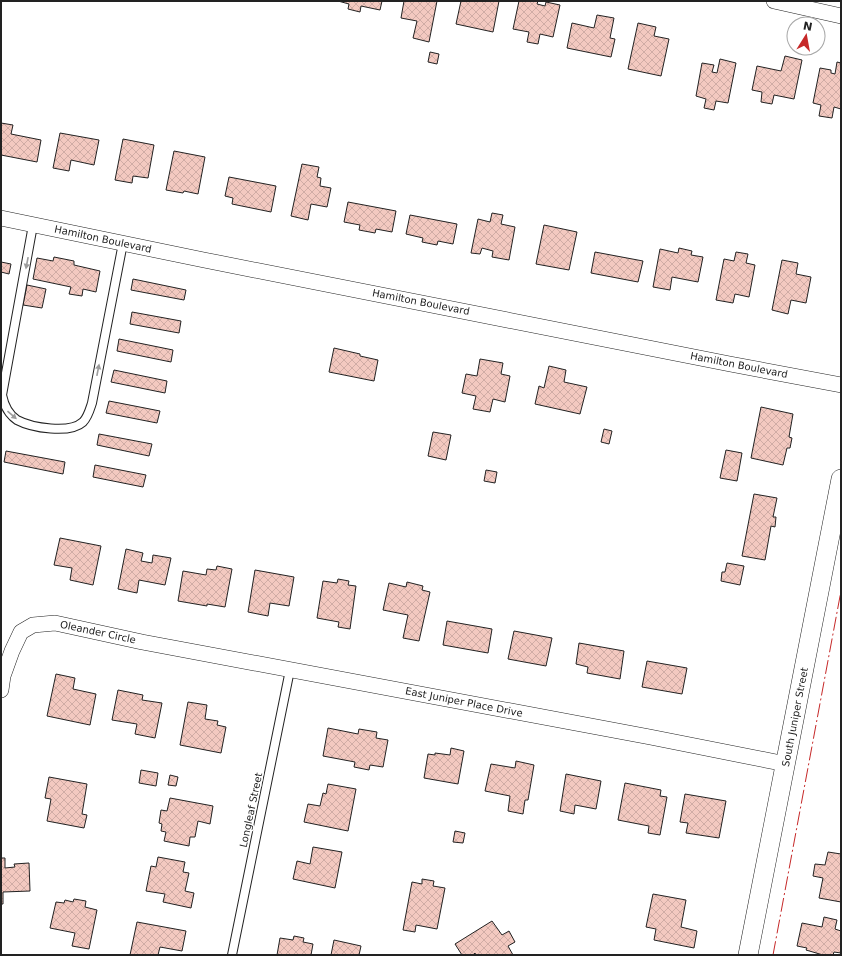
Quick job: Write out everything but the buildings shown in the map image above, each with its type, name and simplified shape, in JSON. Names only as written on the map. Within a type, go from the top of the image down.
[{"type":"street","points":[[774,1],[841,16]]},
{"type":"street","name":"Hamilton Boulevard","points":[[1,218],[841,385]]},
{"type":"street","name":"South Juniper Street","points":[[748,955],[841,479]]},
{"type":"street","name":"Oleander Circle","points":[[1,690],[3,676],[21,632],[33,625],[55,623],[142,642]]},
{"type":"street","name":"East Juniper Place Drive","points":[[142,642],[786,764]]},
{"type":"lane","points":[[33,225],[2,394],[7,410],[17,420],[32,425],[62,429],[73,427],[82,423],[87,416],[92,403],[123,243]]},
{"type":"lane","name":"Longleaf Street","points":[[232,955],[290,670]]},
{"type":"power","points":[[773,955],[841,591]]}]
